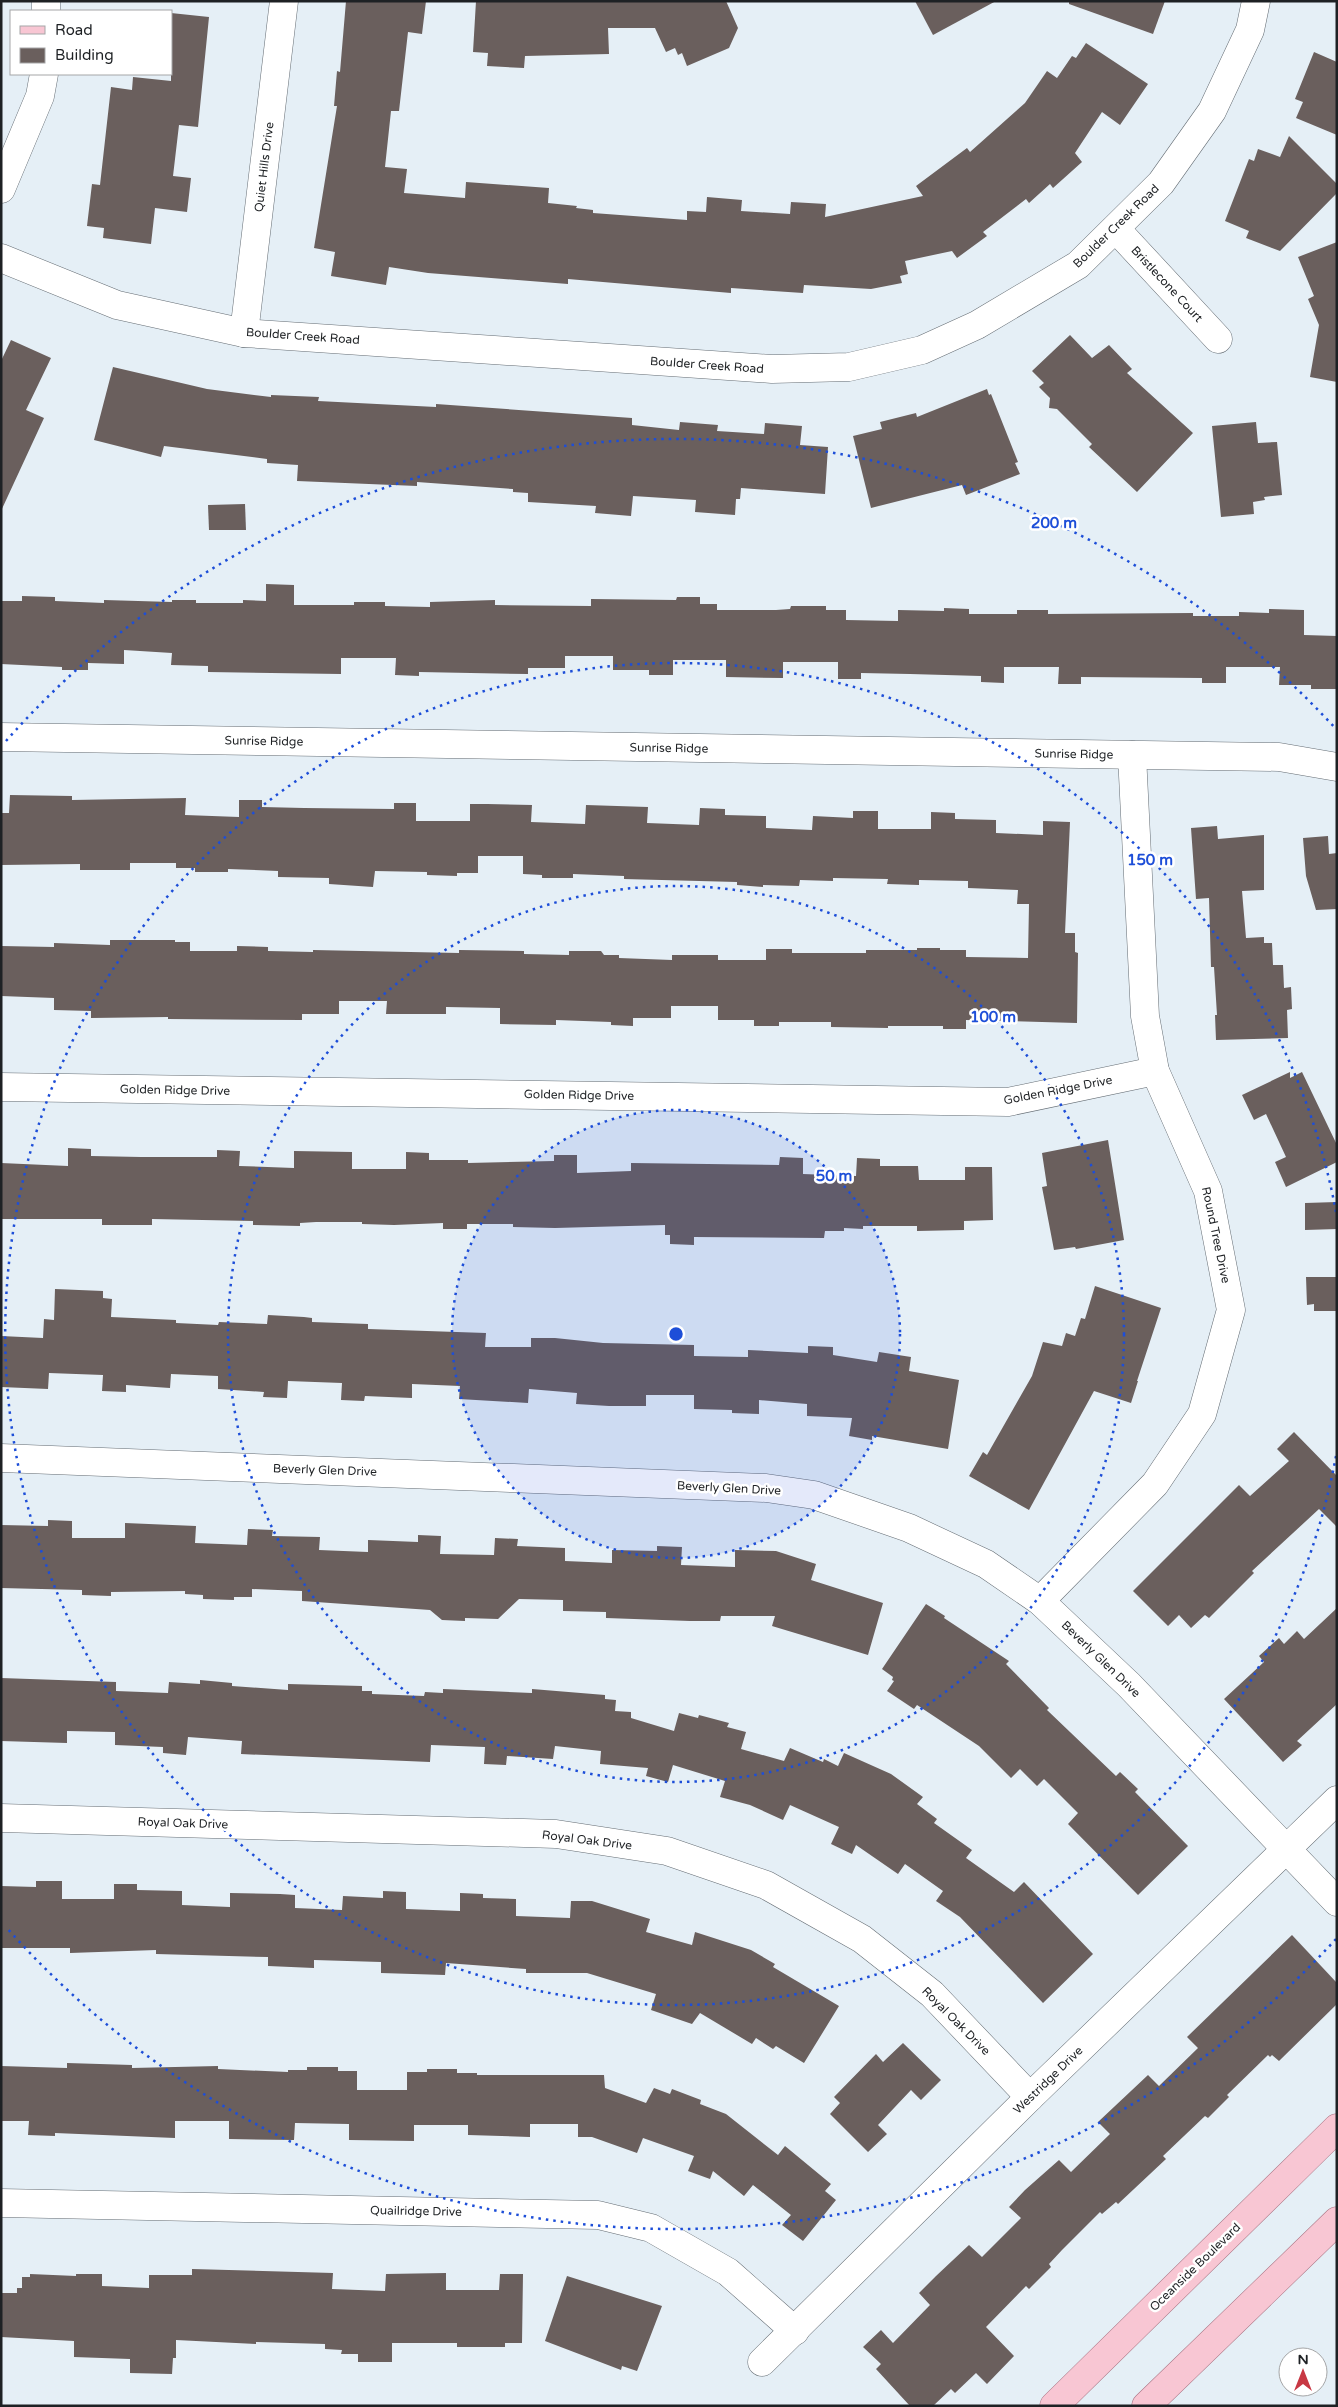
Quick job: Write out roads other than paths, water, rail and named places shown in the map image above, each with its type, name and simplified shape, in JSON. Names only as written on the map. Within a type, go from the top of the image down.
[{"type":"main road","name":"Oceanside Boulevard","points":[[1054,2406],[1337,2128]]},
{"type":"main road","points":[[1146,2406],[1337,2221]]},
{"type":"street","name":"Quiet Hills Drive","points":[[244,333],[284,1]]},
{"type":"street","name":"Boulder Creek Road","points":[[1,258],[117,304],[244,333],[772,369],[849,367],[922,350],[976,325],[1078,265],[1161,183],[1212,111],[1250,30],[1256,1]]},
{"type":"street","points":[[1,189],[40,96],[44,75]]},
{"type":"street","name":"Bristlecone Court","points":[[1116,229],[1218,339]]},
{"type":"street","name":"Sunrise Ridge","points":[[1,737],[1279,757],[1337,768]]},
{"type":"street","name":"Round Tree Drive","points":[[1040,1602],[1155,1484],[1202,1414],[1231,1310],[1208,1190],[1155,1071],[1145,1016],[1132,755]]},
{"type":"street","name":"Golden Ridge Drive","points":[[1,1087],[1008,1102],[1155,1071]]},
{"type":"street","name":"Beverly Glen Drive","points":[[1,1458],[766,1488],[814,1495],[909,1528],[986,1564],[1040,1602],[1129,1685],[1285,1850],[1337,1902]]},
{"type":"street","name":"Westridge Drive","points":[[762,2362],[1030,2097],[1337,1800]]},
{"type":"street","name":"Royal Oak Drive","points":[[1,1818],[556,1834],[667,1851],[766,1885],[862,1938],[932,1994],[1030,2097]]},
{"type":"street","name":"Quailridge Drive","points":[[1,2203],[598,2215],[652,2228],[728,2272],[795,2331]]}]
